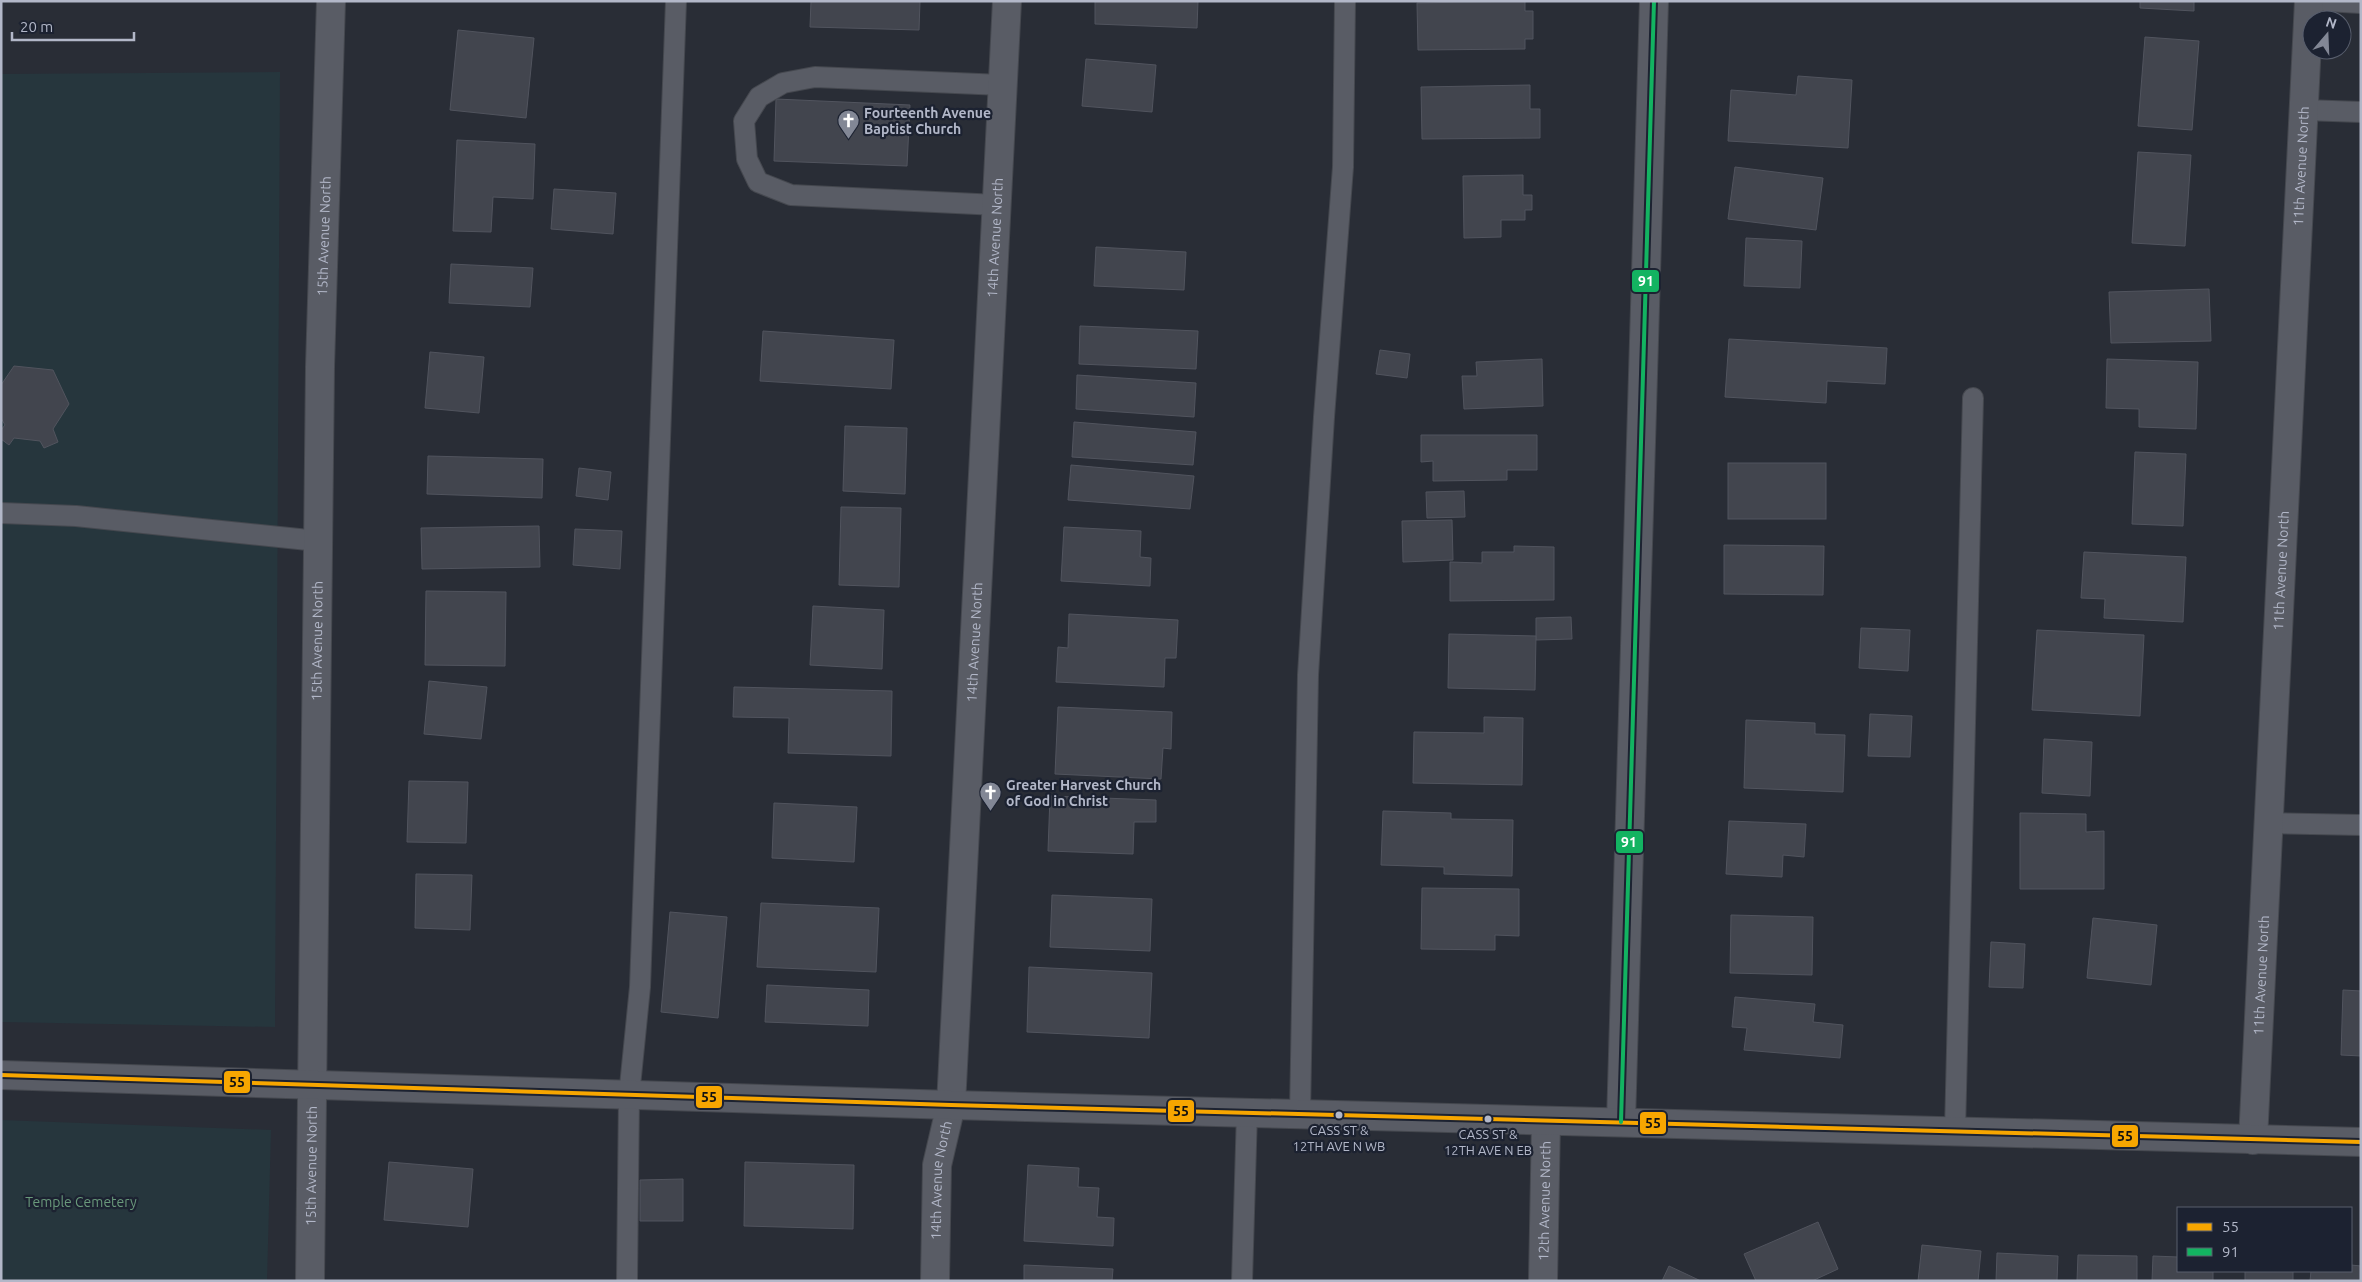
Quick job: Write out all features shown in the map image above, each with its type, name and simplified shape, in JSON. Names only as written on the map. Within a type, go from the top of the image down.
[{"type":"street","name":"15th Avenue North","points":[[310,1281],[320,367],[332,1]]},
{"type":"street","name":"14th Avenue North","points":[[935,1281],[937,1165],[951,1105],[1007,1]]},
{"type":"street","points":[[1621,1122],[1654,1]]},
{"type":"street","name":"11th Avenue North","points":[[2253,1140],[2309,1]]},
{"type":"street","points":[[1,1075],[629,1096],[2361,1142]]},
{"type":"street","name":"12th Avenue North","points":[[1543,1281],[1546,1121]]},
{"type":"lane","points":[[627,1281],[629,1096],[640,986],[676,1]]},
{"type":"lane","points":[[1300,1114],[1308,675],[1324,417],[1343,167],[1345,1]]},
{"type":"lane","points":[[2326,1],[2361,3]]},
{"type":"lane","points":[[996,205],[791,195],[758,182],[747,159],[744,121],[759,97],[783,83],[815,77],[1002,86]]},
{"type":"lane","points":[[2304,110],[2361,112]]},
{"type":"lane","points":[[1955,1132],[1973,398]]},
{"type":"lane","points":[[1,513],[76,516],[318,541]]},
{"type":"lane","points":[[2268,824],[2361,825]]},
{"type":"lane","points":[[1242,1281],[1247,1112]]},
{"type":"green space","points":[[280,72],[275,1027],[1,1022],[1,74]]},
{"type":"green space","name":"Temple Cemetery","points":[[1,1120],[271,1130],[267,1281],[1,1281]]},
{"type":"building","points":[[811,1],[920,1],[919,30],[810,27]]},
{"type":"building","points":[[1095,1],[1198,1],[1197,28],[1095,24]]},
{"type":"building","points":[[1525,1],[1525,11],[1533,11],[1533,39],[1525,39],[1525,49],[1418,50],[1417,3]]},
{"type":"building","points":[[2140,1],[2194,1],[2194,11],[2140,8]]},
{"type":"building","points":[[458,30],[534,38],[526,118],[450,110]]},
{"type":"building","points":[[2145,37],[2199,41],[2192,130],[2138,126]]},
{"type":"building","points":[[1086,59],[1156,65],[1152,112],[1082,106]]},
{"type":"building","points":[[1798,76],[1852,80],[1848,148],[1728,141],[1731,90],[1796,95]]},
{"type":"building","points":[[1530,85],[1530,109],[1540,109],[1540,138],[1422,139],[1421,87]]},
{"type":"building","points":[[776,99],[910,105],[907,166],[774,161]]},
{"type":"building","points":[[457,140],[535,144],[533,199],[493,197],[491,232],[453,231]]},
{"type":"building","points":[[2138,152],[2191,155],[2185,246],[2132,243]]},
{"type":"building","points":[[1735,167],[1823,178],[1816,230],[1728,219]]},
{"type":"building","points":[[1523,175],[1523,195],[1532,195],[1532,210],[1525,210],[1525,220],[1501,220],[1501,237],[1464,238],[1463,176]]},
{"type":"building","points":[[554,189],[616,193],[613,234],[551,229]]},
{"type":"building","points":[[1746,238],[1802,241],[1800,288],[1744,286]]},
{"type":"building","points":[[1096,247],[1186,252],[1184,290],[1094,286]]},
{"type":"building","points":[[451,264],[533,268],[530,307],[449,303]]},
{"type":"building","points":[[2209,289],[2211,341],[2111,343],[2109,292]]},
{"type":"building","points":[[1080,326],[1198,331],[1196,369],[1079,364]]},
{"type":"building","points":[[763,331],[894,340],[891,389],[760,381]]},
{"type":"building","points":[[1729,339],[1887,348],[1885,384],[1827,381],[1826,403],[1725,397]]},
{"type":"building","points":[[1380,350],[1410,354],[1407,378],[1376,374]]},
{"type":"building","points":[[430,352],[484,357],[479,413],[425,408]]},
{"type":"building","points":[[1542,359],[1543,406],[1464,409],[1462,376],[1477,376],[1476,362]]},
{"type":"building","points":[[2107,359],[2198,362],[2196,429],[2139,427],[2139,409],[2106,408]]},
{"type":"building","points":[[14,366],[53,370],[69,404],[53,429],[58,442],[44,448],[40,441],[14,438],[9,445],[1,439],[1,430],[5,425],[1,418],[1,385]]},
{"type":"building","points":[[1077,375],[1196,383],[1194,417],[1076,409]]},
{"type":"building","points":[[1074,422],[1196,432],[1193,465],[1072,457]]},
{"type":"building","points":[[845,426],[907,428],[905,494],[843,491]]},
{"type":"building","points":[[1421,435],[1537,435],[1537,470],[1507,470],[1507,480],[1433,481],[1433,461],[1421,462]]},
{"type":"building","points":[[2135,452],[2186,454],[2183,526],[2132,524]]},
{"type":"building","points":[[428,456],[543,459],[542,498],[427,494]]},
{"type":"building","points":[[1728,463],[1826,463],[1826,519],[1728,519]]},
{"type":"building","points":[[1071,465],[1194,476],[1190,509],[1068,500]]},
{"type":"building","points":[[579,468],[611,472],[608,500],[576,496]]},
{"type":"building","points":[[1464,491],[1465,517],[1427,518],[1426,492]]},
{"type":"building","points":[[841,507],[901,508],[899,587],[839,585]]},
{"type":"building","points":[[1452,520],[1453,560],[1403,562],[1402,521]]},
{"type":"building","points":[[539,526],[540,567],[422,569],[421,528]]},
{"type":"building","points":[[1064,527],[1141,531],[1140,557],[1151,558],[1150,586],[1061,581]]},
{"type":"building","points":[[575,529],[622,531],[620,569],[573,565]]},
{"type":"building","points":[[1724,545],[1824,546],[1823,595],[1724,594]]},
{"type":"building","points":[[1514,546],[1554,547],[1554,600],[1450,601],[1450,562],[1482,563],[1482,552],[1514,552]]},
{"type":"building","points":[[2084,552],[2186,557],[2183,622],[2104,618],[2105,599],[2081,598]]},
{"type":"building","points":[[426,591],[506,592],[505,666],[425,665]]},
{"type":"building","points":[[813,606],[884,610],[882,669],[810,665]]},
{"type":"building","points":[[1069,614],[1178,620],[1176,658],[1165,658],[1164,687],[1056,682],[1058,647],[1068,648]]},
{"type":"building","points":[[1571,617],[1572,639],[1536,640],[1536,618]]},
{"type":"building","points":[[1861,628],[1910,630],[1908,671],[1859,668]]},
{"type":"building","points":[[2037,630],[2144,635],[2140,716],[2032,710]]},
{"type":"building","points":[[1449,634],[1536,636],[1535,690],[1448,688]]},
{"type":"building","points":[[429,681],[487,687],[481,739],[424,734]]},
{"type":"building","points":[[734,687],[892,691],[891,756],[788,753],[789,718],[733,717]]},
{"type":"building","points":[[1058,707],[1172,712],[1171,749],[1163,748],[1161,779],[1055,774]]},
{"type":"building","points":[[1870,714],[1912,716],[1910,757],[1868,756]]},
{"type":"building","points":[[1484,717],[1523,718],[1522,785],[1413,783],[1414,732],[1484,733]]},
{"type":"building","points":[[1746,720],[1815,723],[1815,734],[1845,735],[1843,792],[1744,788]]},
{"type":"building","points":[[2044,739],[2092,742],[2090,796],[2042,793]]},
{"type":"building","points":[[409,781],[468,782],[466,843],[407,842]]},
{"type":"building","points":[[1050,796],[1156,800],[1156,822],[1134,822],[1133,854],[1048,851]]},
{"type":"building","points":[[774,803],[857,807],[854,862],[772,858]]},
{"type":"building","points":[[1383,811],[1451,813],[1451,819],[1513,820],[1512,876],[1444,874],[1444,867],[1381,865]]},
{"type":"building","points":[[2020,813],[2086,814],[2086,832],[2104,831],[2104,889],[2020,889]]},
{"type":"building","points":[[1729,821],[1806,824],[1804,857],[1783,855],[1782,877],[1726,874]]},
{"type":"building","points":[[416,874],[472,875],[470,930],[415,928]]},
{"type":"building","points":[[1422,888],[1519,889],[1519,936],[1495,935],[1495,950],[1421,949]]},
{"type":"building","points":[[1052,895],[1152,899],[1150,951],[1050,947]]},
{"type":"building","points":[[761,903],[879,908],[876,972],[757,967]]},
{"type":"building","points":[[670,912],[727,917],[718,1018],[661,1012]]},
{"type":"building","points":[[1731,915],[1813,917],[1812,975],[1730,973]]},
{"type":"building","points":[[2093,918],[2157,925],[2151,985],[2087,978]]},
{"type":"building","points":[[1991,942],[2025,944],[2023,988],[1989,987]]},
{"type":"building","points":[[1029,967],[1152,973],[1149,1038],[1027,1032]]},
{"type":"building","points":[[767,985],[869,990],[868,1026],[765,1022]]},
{"type":"building","points":[[2343,990],[2361,991],[2361,1056],[2341,1055]]},
{"type":"building","points":[[1735,997],[1815,1004],[1813,1022],[1843,1025],[1840,1058],[1744,1050],[1747,1028],[1732,1027]]},
{"type":"building","points":[[389,1162],[473,1169],[468,1227],[384,1220]]},
{"type":"building","points":[[745,1162],[854,1165],[853,1229],[744,1226]]},
{"type":"building","points":[[1028,1165],[1079,1168],[1078,1187],[1099,1188],[1097,1217],[1114,1218],[1113,1246],[1024,1241]]},
{"type":"building","points":[[683,1179],[683,1221],[640,1221],[640,1180]]},
{"type":"building","points":[[1818,1222],[1838,1269],[1812,1281],[1756,1281],[1744,1254]]},
{"type":"building","points":[[1922,1245],[1981,1251],[1978,1281],[1918,1281]]},
{"type":"building","points":[[1997,1253],[2058,1256],[2057,1281],[1996,1281]]},
{"type":"building","points":[[2078,1255],[2137,1256],[2137,1281],[2077,1281]]},
{"type":"building","points":[[2153,1256],[2177,1257],[2177,1272],[2213,1272],[2213,1281],[2152,1281]]},
{"type":"building","points":[[1024,1265],[1113,1269],[1112,1281],[1024,1281]]},
{"type":"building","points":[[2352,1265],[2361,1266],[2361,1281],[2310,1281],[2311,1272],[2352,1272]]},
{"type":"building","points":[[1669,1266],[1701,1281],[1662,1281]]},
{"type":"building","points":[[2245,1272],[2293,1272],[2293,1281],[2245,1281]]},
{"type":"transit line","name":"91","points":[[1621,1122],[1654,1]]},
{"type":"transit line","name":"55","points":[[1,1075],[951,1105],[2361,1142]]},
{"type":"place","name":"Fourteenth Avenue Baptist Church","points":[[848,140]]},
{"type":"place","name":"Greater Harvest Church of God in Christ","points":[[990,812]]},
{"type":"place","name":"CASS ST & 12TH AVE N WB","points":[[1339,1115]]},
{"type":"place","name":"CASS ST & 12TH AVE N EB","points":[[1488,1119]]}]
